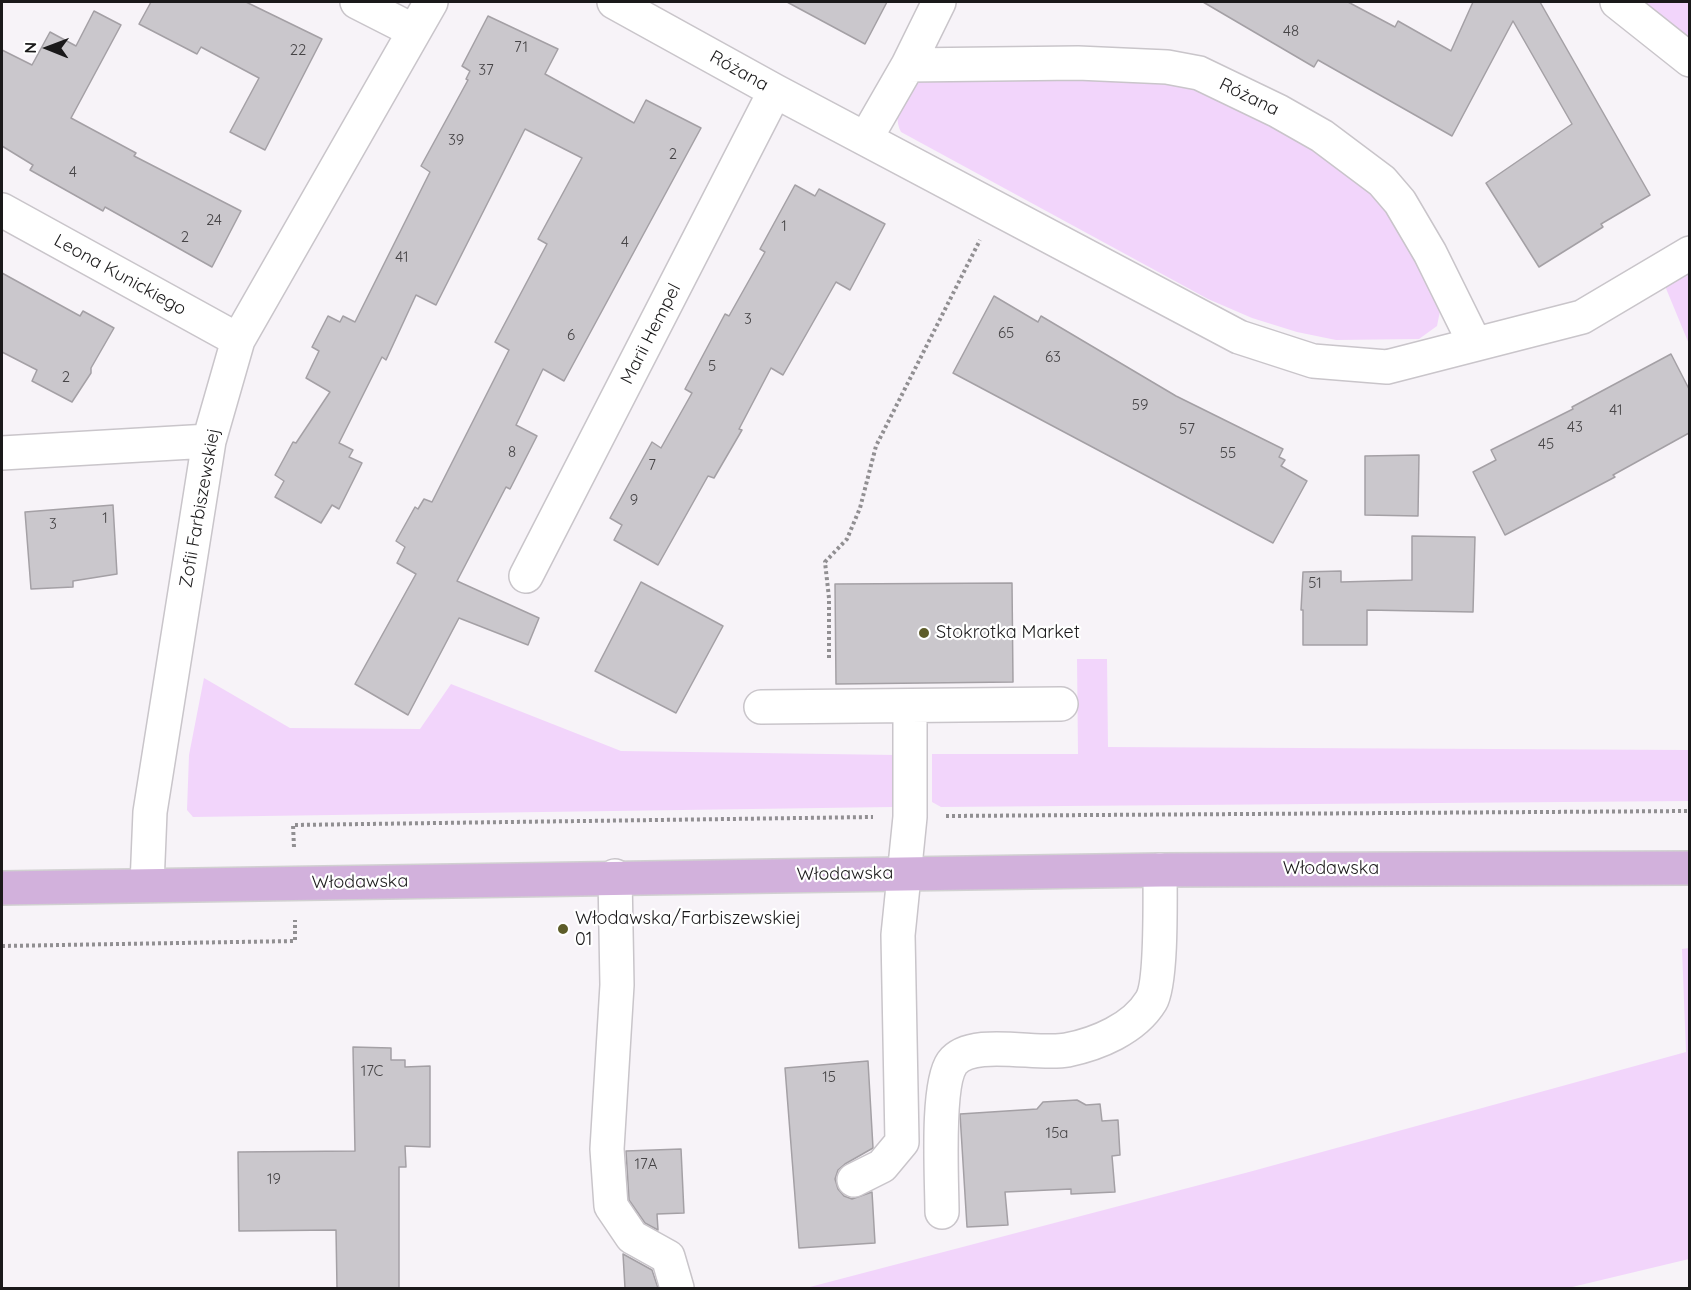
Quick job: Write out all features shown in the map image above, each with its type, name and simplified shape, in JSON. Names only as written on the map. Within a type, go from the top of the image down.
[{"type":"main road","name":"Włodawska","points":[[2,888],[615,876],[1160,870],[1689,868]]},
{"type":"street","points":[[357,2],[414,31]]},
{"type":"street","name":"Zofii Farbiszewskiej","points":[[147,885],[150,813],[208,441],[238,340],[431,2]]},
{"type":"street","name":"Różana","points":[[614,2],[775,91],[1239,337],[1313,361],[1387,367],[1582,317],[1689,253]]},
{"type":"street","points":[[866,138],[908,64],[939,2]]},
{"type":"street","points":[[1617,2],[1689,60]]},
{"type":"street","name":"Różana","points":[[908,64],[1078,63],[1167,67],[1199,73],[1278,111],[1330,142],[1382,180],[1400,202],[1430,253],[1475,344]]},
{"type":"street","name":"Marii Hempel","points":[[526,576],[775,91]]},
{"type":"street","name":"Leona Kunickiego","points":[[2,210],[238,340]]},
{"type":"street","points":[[2,453],[208,441]]},
{"type":"street","points":[[761,707],[1061,704]]},
{"type":"street","points":[[854,1180],[882,1166],[902,1142],[898,935],[910,817],[910,706]]},
{"type":"street","points":[[942,1212],[943,1095],[952,1063],[972,1050],[1066,1050],[1121,1031],[1152,1000],[1158,952],[1160,870]]},
{"type":"street","points":[[615,876],[617,985],[607,1149],[611,1206],[632,1237],[668,1257],[677,1288]]},
{"type":"path","points":[[830,658],[829,598],[825,562],[847,539],[860,508],[876,446],[983,234]]},
{"type":"path","points":[[2,945],[295,941],[293,825],[910,817],[1689,811]]},
{"type":"shaded area","points":[[1640,2],[1689,2],[1689,43]]},
{"type":"shaded area","points":[[927,77],[1163,80],[1215,95],[1306,138],[1381,197],[1441,306],[1437,326],[1419,339],[1336,340],[1297,332],[1252,318],[1208,299],[901,132],[898,124],[899,108],[913,87]]},
{"type":"shaded area","points":[[1689,272],[1689,344],[1665,286]]},
{"type":"shaded area","points":[[1077,659],[1107,659],[1108,747],[1689,750],[1689,801],[941,807],[932,802],[932,754],[1078,754]]},
{"type":"shaded area","points":[[204,678],[290,728],[420,729],[451,684],[621,751],[896,755],[896,797],[892,807],[193,817],[187,810],[189,755]]},
{"type":"shaded area","points":[[1689,948],[1689,1259],[1568,1288],[806,1288],[1249,1172],[1686,1052],[1682,949]]},
{"type":"building","points":[[151,2],[246,2],[322,39],[265,150],[230,132],[259,78],[201,47],[197,54],[139,24]]},
{"type":"building","points":[[787,2],[887,2],[865,44]]},
{"type":"building","points":[[1203,2],[1348,2],[1395,27],[1398,21],[1451,51],[1473,2],[1540,2],[1650,195],[1601,224],[1603,227],[1539,267],[1486,183],[1572,124],[1513,21],[1452,136],[1318,60],[1314,67]]},
{"type":"building","points":[[94,11],[121,25],[71,118],[136,153],[134,156],[241,211],[212,267],[105,207],[103,211],[30,170],[33,165],[2,146],[2,50],[32,65],[50,32],[76,46]]},
{"type":"building","points":[[488,16],[558,49],[545,74],[634,123],[646,100],[701,128],[564,381],[543,369],[516,425],[537,436],[510,489],[506,487],[457,581],[539,618],[528,645],[459,618],[408,715],[355,684],[416,574],[397,563],[405,547],[396,541],[415,507],[418,509],[424,499],[432,502],[509,350],[495,342],[547,244],[538,239],[582,158],[525,129],[436,305],[416,295],[386,360],[382,357],[339,443],[353,450],[349,457],[362,463],[339,509],[332,505],[321,523],[275,497],[284,481],[275,475],[293,442],[296,443],[330,392],[306,378],[319,351],[312,347],[328,316],[340,322],[343,316],[355,322],[430,172],[421,166],[468,80],[466,79],[470,71],[462,66]]},
{"type":"building","points":[[795,185],[815,196],[819,189],[885,224],[850,290],[836,282],[783,375],[771,368],[739,429],[742,430],[714,478],[708,476],[658,565],[614,540],[622,525],[610,518],[652,442],[661,448],[692,393],[685,389],[725,314],[729,316],[765,252],[760,249]]},
{"type":"building","points":[[2,273],[80,316],[83,311],[114,328],[91,368],[91,373],[72,402],[32,381],[37,370],[2,352]]},
{"type":"building","points":[[994,296],[1038,322],[1041,316],[1176,396],[1283,449],[1279,457],[1285,460],[1281,466],[1307,481],[1273,543],[953,373]]},
{"type":"building","points":[[1671,354],[1689,389],[1689,433],[1613,475],[1615,477],[1505,535],[1473,472],[1496,460],[1491,450],[1573,409],[1572,407]]},
{"type":"building","points":[[1419,455],[1418,516],[1365,515],[1365,456]]},
{"type":"building","points":[[113,505],[117,574],[73,581],[73,587],[31,589],[25,512]]},
{"type":"building","points":[[1412,536],[1475,537],[1473,612],[1367,610],[1367,645],[1303,645],[1303,610],[1301,610],[1303,572],[1341,571],[1341,582],[1412,580]]},
{"type":"building","points":[[641,582],[723,626],[676,713],[595,671]]},
{"type":"building","name":"Stokrotka Market","points":[[1012,583],[1013,682],[836,684],[835,584]]},
{"type":"building","points":[[353,1047],[391,1048],[391,1060],[405,1060],[405,1067],[430,1066],[430,1147],[405,1146],[406,1167],[399,1167],[399,1288],[337,1288],[336,1230],[239,1231],[238,1152],[355,1151]]},
{"type":"building","points":[[868,1061],[873,1148],[845,1164],[838,1170],[835,1179],[838,1189],[844,1196],[852,1199],[872,1192],[875,1243],[799,1248],[785,1068]]},
{"type":"building","points":[[1077,1100],[1086,1105],[1100,1104],[1102,1121],[1118,1120],[1120,1155],[1112,1156],[1115,1192],[1071,1194],[1071,1189],[1005,1192],[1008,1225],[967,1227],[960,1114],[1037,1109],[1043,1102]]},
{"type":"building","points":[[681,1149],[684,1213],[657,1214],[658,1230],[645,1223],[629,1200],[626,1151]]},
{"type":"building","points":[[623,1254],[652,1270],[658,1288],[625,1288]]},
{"type":"place","name":"Stokrotka Market","points":[[924,633]]},
{"type":"place","name":"Włodawska/Farbiszewskiej 01","points":[[563,929]]}]
